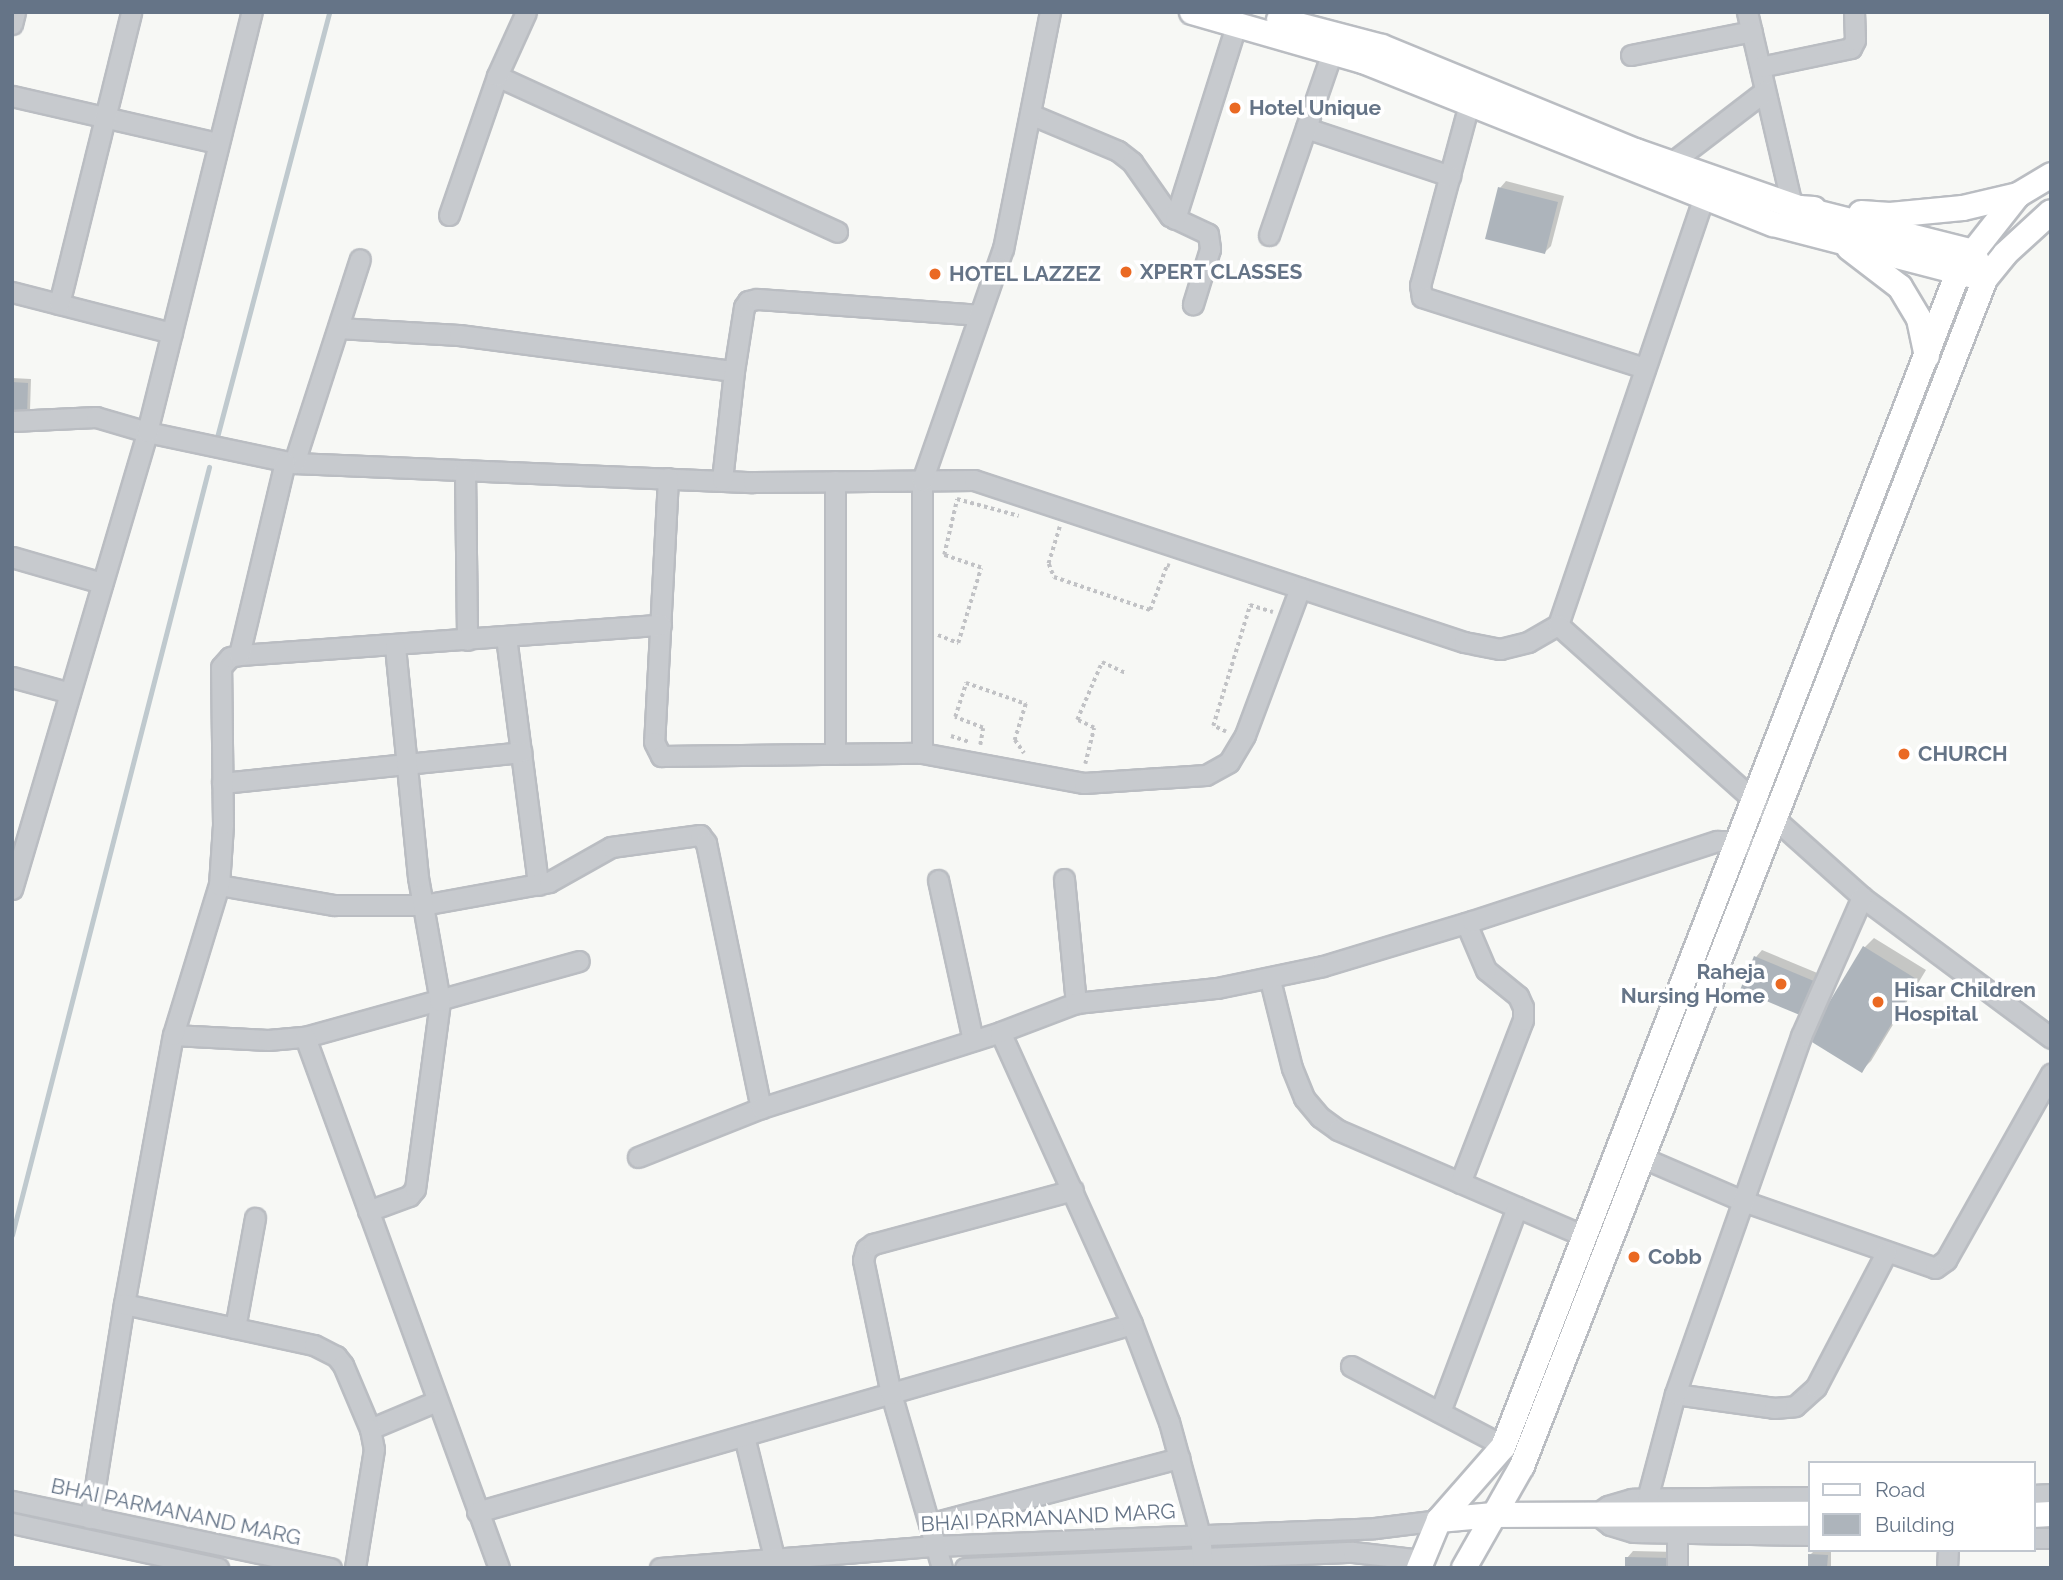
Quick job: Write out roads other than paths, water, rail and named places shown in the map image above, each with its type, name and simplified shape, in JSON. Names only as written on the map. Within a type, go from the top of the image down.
[{"type":"main road","points":[[1192,12],[1246,19],[1382,47],[1671,163],[1796,207],[1966,261],[1985,279]]},
{"type":"main road","points":[[1246,19],[1773,224],[1836,240],[1966,261]]},
{"type":"main road","points":[[1796,207],[1890,215],[1963,208],[2018,195],[2051,175]]},
{"type":"main road","points":[[1420,1564],[1439,1520],[1504,1446],[1737,841],[1966,261],[2018,195]]},
{"type":"main road","points":[[1464,1568],[1522,1466],[1985,279],[2046,219]]},
{"type":"main road","points":[[1836,240],[1900,287],[1919,319],[1927,356]]},
{"type":"main road","points":[[1439,1520],[1494,1515],[1808,1514]]},
{"type":"street","points":[[12,24],[15,12]]},
{"type":"street","points":[[59,304],[131,12]]},
{"type":"street","points":[[12,889],[147,432],[252,12]]},
{"type":"street","points":[[449,215],[497,76],[526,12]]},
{"type":"street","points":[[922,753],[922,481],[1003,249],[1050,12]]},
{"type":"street","points":[[1760,67],[1851,48],[1857,27],[1854,12]]},
{"type":"street","points":[[1175,219],[1246,19]]},
{"type":"street","points":[[1631,55],[1749,21],[1796,207]]},
{"type":"street","points":[[1269,235],[1332,52]]},
{"type":"street","points":[[497,76],[837,232]]},
{"type":"street","points":[[1671,163],[1765,92]]},
{"type":"street","points":[[12,96],[218,143]]},
{"type":"street","points":[[1469,104],[1420,285],[1422,297],[1645,368]]},
{"type":"street","points":[[1030,114],[1118,151],[1132,162],[1157,201],[1175,219],[1202,229],[1211,241],[1193,304]]},
{"type":"street","points":[[1306,128],[1450,176]]},
{"type":"street","points":[[12,421],[96,417],[147,432],[290,462],[722,480],[974,480],[1464,642],[1500,649],[1528,642],[1558,625],[1703,198]]},
{"type":"street","points":[[239,655],[290,462],[360,259]]},
{"type":"street","points":[[12,292],[172,332]]},
{"type":"street","points":[[722,480],[744,307],[752,299],[978,316]]},
{"type":"street","points":[[338,328],[459,335],[734,371]]},
{"type":"street","points":[[465,470],[467,640]]},
{"type":"street","points":[[668,478],[654,742],[661,756],[922,753],[1084,783],[1206,775],[1229,762],[1245,736],[1300,587]]},
{"type":"street","points":[[835,481],[835,754]]},
{"type":"street","points":[[12,557],[102,583]]},
{"type":"street","points":[[90,1518],[124,1304],[173,1035],[219,885],[222,783],[219,676],[223,663],[239,655],[661,625]]},
{"type":"street","points":[[1558,625],[1775,816],[1862,897],[2051,1038]]},
{"type":"street","points":[[506,637],[538,885]]},
{"type":"street","points":[[368,1212],[409,1196],[415,1189],[440,1001],[423,905],[395,646]]},
{"type":"street","points":[[12,677],[70,693]]},
{"type":"street","points":[[222,783],[521,752]]},
{"type":"street","points":[[219,885],[334,905],[423,905],[538,885],[611,847],[693,834],[704,838],[761,1108]]},
{"type":"street","points":[[638,1157],[761,1108],[1000,1032],[1076,1003],[1270,980],[1466,923],[1682,850],[1717,841],[1737,841],[1760,852]]},
{"type":"street","points":[[1064,879],[1076,1003]]},
{"type":"street","points":[[938,880],[973,1040]]},
{"type":"street","points":[[1647,1499],[1675,1394],[1801,1036],[1862,897]]},
{"type":"street","points":[[1460,1183],[1522,1020],[1523,1007],[1518,996],[1486,970],[1466,923]]},
{"type":"street","points":[[173,1035],[268,1040],[305,1037],[579,961]]},
{"type":"street","points":[[1270,980],[1292,1068],[1304,1098],[1320,1117],[1338,1130],[1586,1237]]},
{"type":"street","points":[[1000,1032],[1132,1324],[1179,1458],[1200,1535],[1203,1563]]},
{"type":"street","points":[[305,1037],[499,1568]]},
{"type":"street","points":[[1641,1157],[1743,1201],[1885,1253],[1925,1267],[1941,1266],[2051,1074]]},
{"type":"street","points":[[942,1568],[891,1394],[863,1260],[866,1249],[873,1244],[1073,1190]]},
{"type":"street","points":[[1440,1412],[1517,1208]]},
{"type":"street","points":[[236,1328],[256,1218]]},
{"type":"street","points":[[1675,1394],[1774,1408],[1795,1406],[1816,1387],[1885,1253]]},
{"type":"street","points":[[124,1304],[328,1349],[343,1365],[370,1429],[373,1469],[355,1568]]},
{"type":"street","points":[[477,1512],[1132,1324]]},
{"type":"street","points":[[1351,1366],[1504,1446]]},
{"type":"street","points":[[370,1429],[437,1401]]},
{"type":"street","points":[[744,1436],[774,1557]]},
{"type":"street","points":[[929,1524],[1179,1458]]},
{"type":"street","points":[[1808,1497],[1647,1499],[1618,1502],[1596,1514],[1610,1525],[1633,1532],[1808,1535]]},
{"type":"street","name":"BHAI PARMANAND MARG","points":[[12,1501],[331,1568]]},
{"type":"street","name":"BHAI PARMANAND MARG","points":[[660,1568],[935,1545],[1375,1528],[1439,1520]]},
{"type":"street","points":[[12,1523],[218,1568]]},
{"type":"street","points":[[1677,1532],[1677,1568]]},
{"type":"street","points":[[965,1568],[1203,1563],[1353,1552],[1420,1564]]},
{"type":"waterway","points":[[216,441],[329,12]]},
{"type":"waterway","points":[[12,1235],[209,467]]},
{"type":"place","name":"Hotel Unique","points":[[1235,108]]},
{"type":"place","name":"XPERT CLASSES","points":[[1126,272]]},
{"type":"place","name":"HOTEL LAZZEZ","points":[[935,274]]},
{"type":"place","name":"CHURCH","points":[[1904,754]]},
{"type":"place","name":"Raheja Nursing Home","points":[[1781,984]]},
{"type":"place","name":"Hisar Children Hospital","points":[[1878,1002]]},
{"type":"place","name":"Cobb","points":[[1634,1257]]}]
